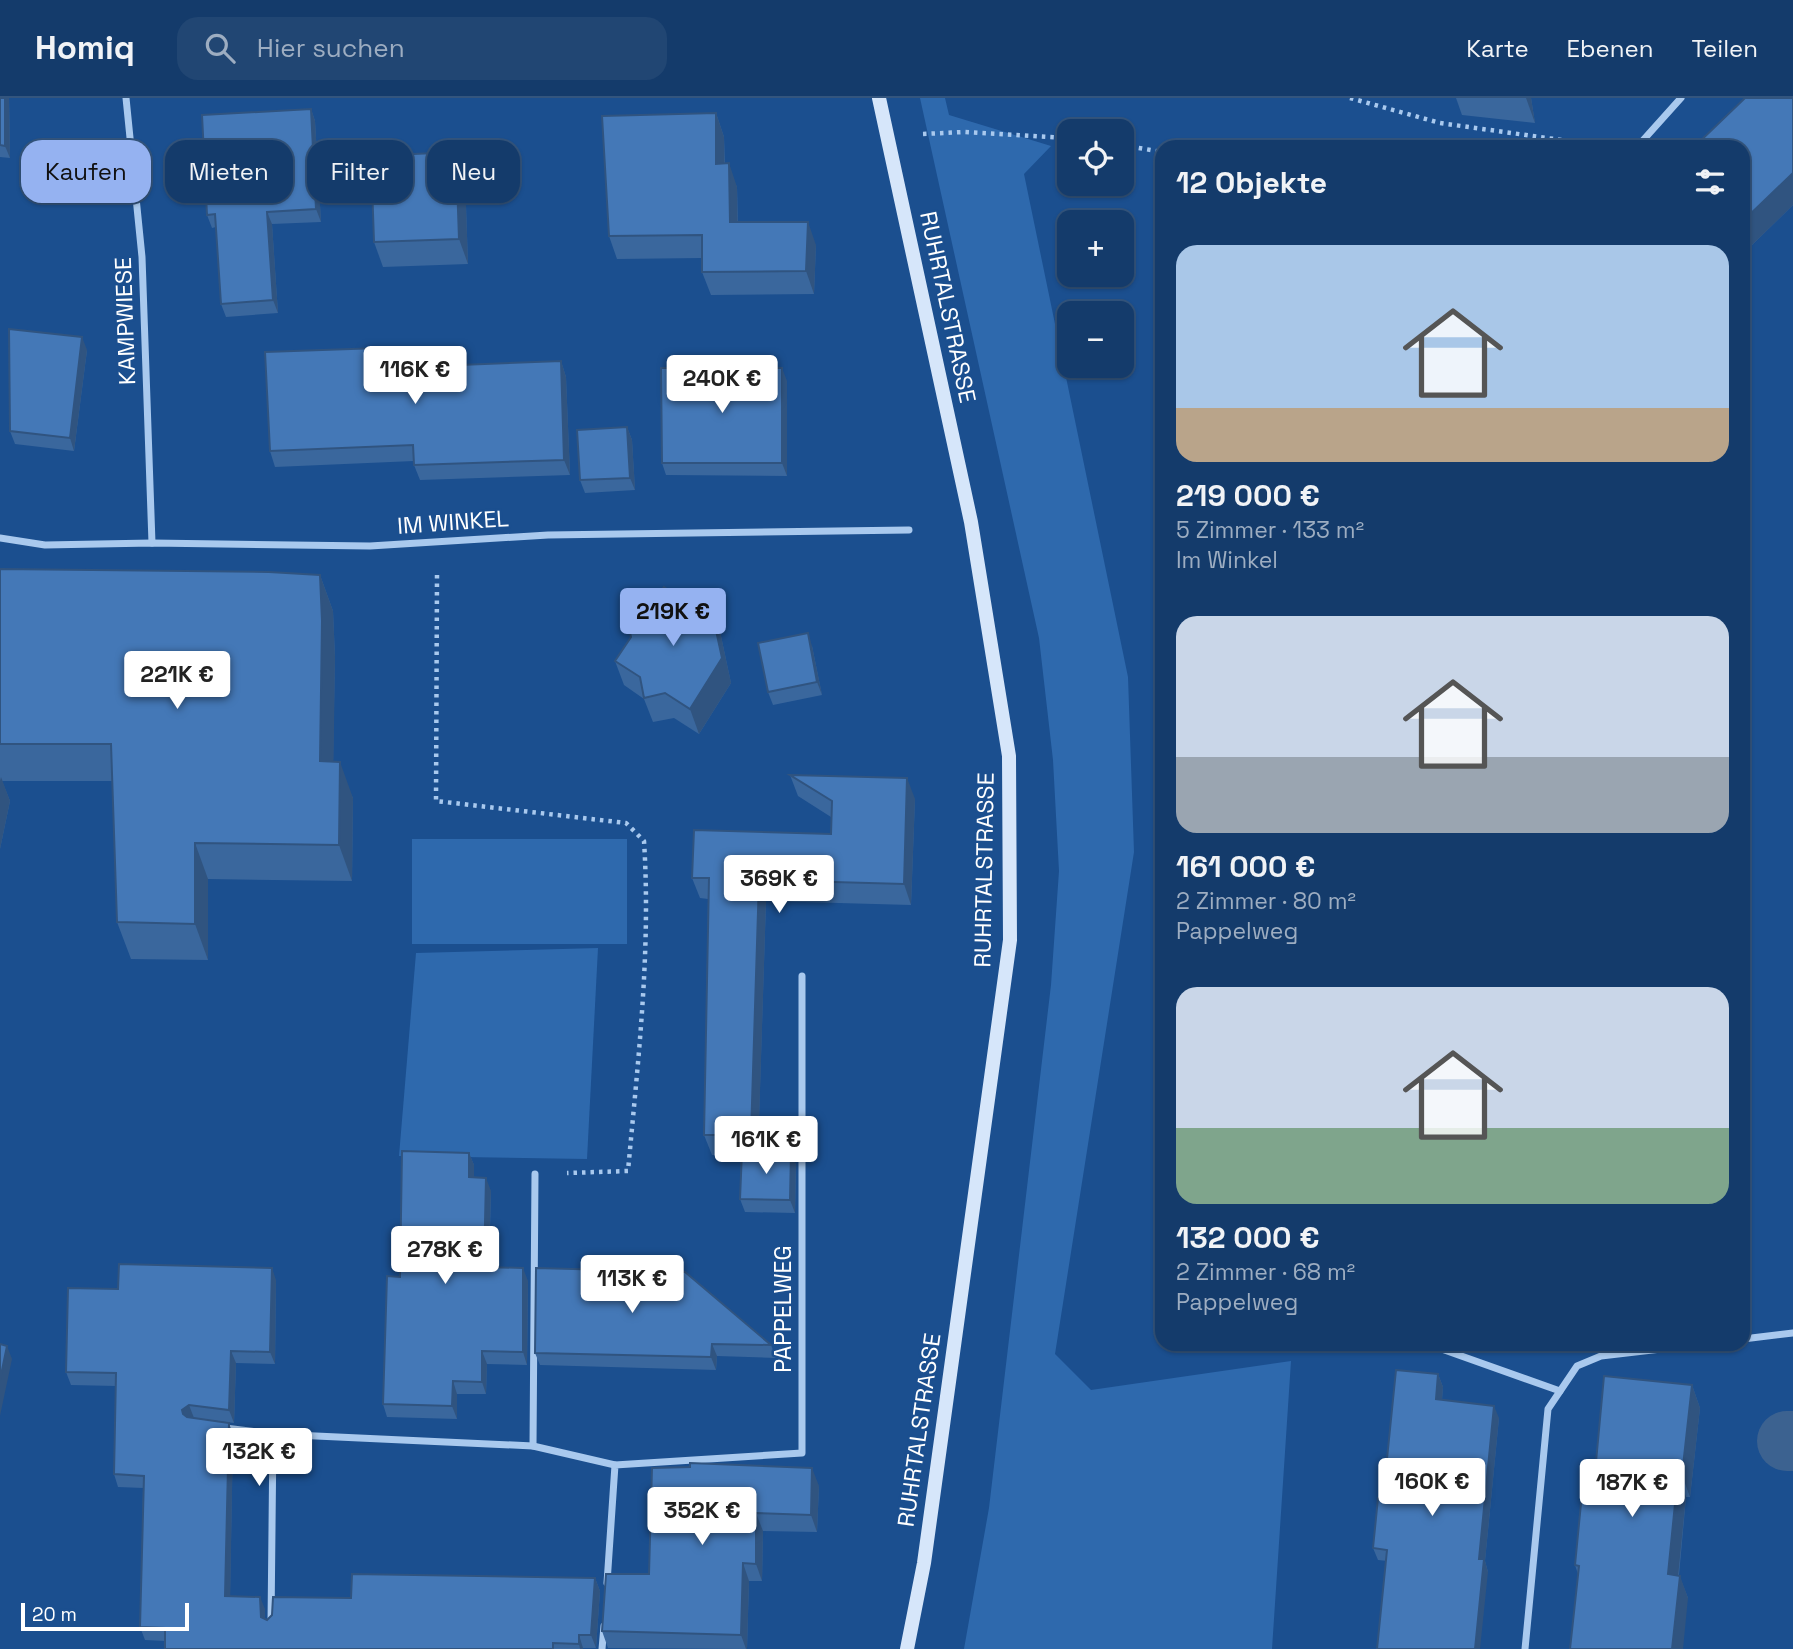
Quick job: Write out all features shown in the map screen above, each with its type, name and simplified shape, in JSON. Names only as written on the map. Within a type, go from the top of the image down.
[{"type":"main road","name":"RUHRTALSTRASSE","points":[[879,98],[971,522],[1009,756],[1010,940],[924,1563],[907,1649]]},
{"type":"street","name":"KAMPWIESE","points":[[127,98],[142,257],[152,543]]},
{"type":"street","points":[[1643,140],[1681,98]]},
{"type":"street","name":"IM WINKEL","points":[[0,538],[45,545],[152,543],[370,546],[548,535],[909,530]]},
{"type":"street","name":"PAPPELWEG","points":[[219,1427],[273,1434],[533,1446],[615,1465],[802,1453],[802,976]]},
{"type":"street","points":[[533,1446],[536,1174]]},
{"type":"street","points":[[1750,1338],[1793,1333]]},
{"type":"street","points":[[1445,1351],[1560,1391]]},
{"type":"street","points":[[1525,1649],[1548,1409],[1577,1366],[1601,1356],[1644,1351]]},
{"type":"street","points":[[271,1627],[273,1434]]},
{"type":"street","points":[[606,1596],[615,1465]]},
{"type":"street","points":[[602,1649],[604,1623]]},
{"type":"path","points":[[1350,98],[1440,123],[1559,140]]},
{"type":"path","points":[[888,135],[964,132],[1057,137]]},
{"type":"path","points":[[1134,147],[1155,151]]},
{"type":"path","points":[[437,543],[436,801],[626,823],[644,841],[647,889],[643,1011],[628,1171],[536,1174]]},
{"type":"shaded area","points":[[920,98],[945,98],[949,115],[1051,146],[1024,174],[1057,334],[1057,378],[1066,378],[1128,677],[1134,852],[1055,1354],[1091,1390],[1291,1361],[1272,1649],[964,1649],[989,1508],[1051,985],[1059,871],[1053,760],[1039,638]]},
{"type":"shaded area","points":[[412,839],[627,839],[627,944],[412,944]]},
{"type":"shaded area","points":[[598,948],[587,1159],[399,1156],[416,953]]},
{"type":"building","points":[[0,98],[5,98],[5,146],[0,145]]},
{"type":"building","points":[[1745,98],[1793,98],[1793,173],[1750,214],[1750,140],[1701,140]]},
{"type":"building","points":[[311,109],[313,140],[307,140],[307,203],[316,203],[316,209],[267,212],[273,300],[221,304],[215,214],[207,215],[206,203],[293,203],[293,140],[203,140],[202,115]]},
{"type":"building","points":[[716,113],[716,164],[729,163],[730,222],[808,222],[806,271],[702,272],[702,235],[609,236],[602,116]]},
{"type":"building","points":[[427,153],[427,203],[458,203],[459,239],[374,242],[373,203],[413,203],[413,154]]},
{"type":"building","points":[[9,329],[82,337],[70,438],[10,431]]},
{"type":"building","points":[[408,347],[409,367],[561,361],[564,460],[414,465],[413,445],[270,451],[265,352]]},
{"type":"building","points":[[661,368],[782,368],[782,463],[662,463]]},
{"type":"building","points":[[627,427],[630,478],[580,480],[577,430]]},
{"type":"building","points":[[0,569],[320,575],[320,761],[340,762],[339,845],[195,843],[195,924],[117,922],[111,744],[0,744]]},
{"type":"building","points":[[664,587],[687,603],[709,598],[722,658],[690,709],[665,693],[644,698],[640,677],[615,661],[631,637],[626,615],[647,611]]},
{"type":"building","points":[[808,633],[817,682],[768,692],[758,643]]},
{"type":"building","points":[[790,775],[907,778],[904,884],[759,880],[751,1135],[704,1135],[709,878],[692,878],[694,830],[831,834],[832,801]]},
{"type":"building","points":[[402,1151],[469,1153],[469,1177],[486,1178],[484,1267],[523,1268],[523,1352],[482,1351],[482,1382],[453,1381],[452,1406],[383,1404],[387,1276],[400,1277]]},
{"type":"building","points":[[742,1151],[791,1152],[790,1200],[740,1199]]},
{"type":"building","points":[[119,1264],[272,1268],[270,1352],[231,1351],[229,1410],[189,1405],[182,1410],[187,1417],[229,1423],[225,1596],[260,1597],[261,1617],[267,1620],[272,1615],[273,1597],[351,1598],[352,1574],[595,1578],[591,1635],[579,1635],[579,1644],[553,1643],[553,1649],[165,1649],[165,1628],[140,1627],[144,1476],[114,1474],[116,1373],[66,1372],[68,1288],[118,1289]]},
{"type":"building","points":[[536,1268],[685,1272],[771,1345],[712,1344],[711,1357],[535,1353]]},
{"type":"building","points":[[0,1344],[7,1346],[0,1380]]},
{"type":"building","points":[[1396,1370],[1438,1374],[1436,1399],[1494,1406],[1479,1559],[1484,1559],[1475,1649],[1377,1649],[1387,1550],[1373,1548],[1378,1498],[1383,1498]]},
{"type":"building","points":[[1604,1376],[1692,1385],[1682,1475],[1678,1474],[1668,1574],[1680,1576],[1672,1649],[1570,1649],[1579,1566],[1575,1565],[1582,1493],[1593,1494]]},
{"type":"building","points":[[690,1463],[812,1468],[811,1515],[756,1513],[756,1564],[743,1563],[741,1635],[602,1631],[606,1574],[649,1574],[652,1468],[690,1467]]},
{"type":"waterway","points":[[1787,1441],[1793,1441]]}]
